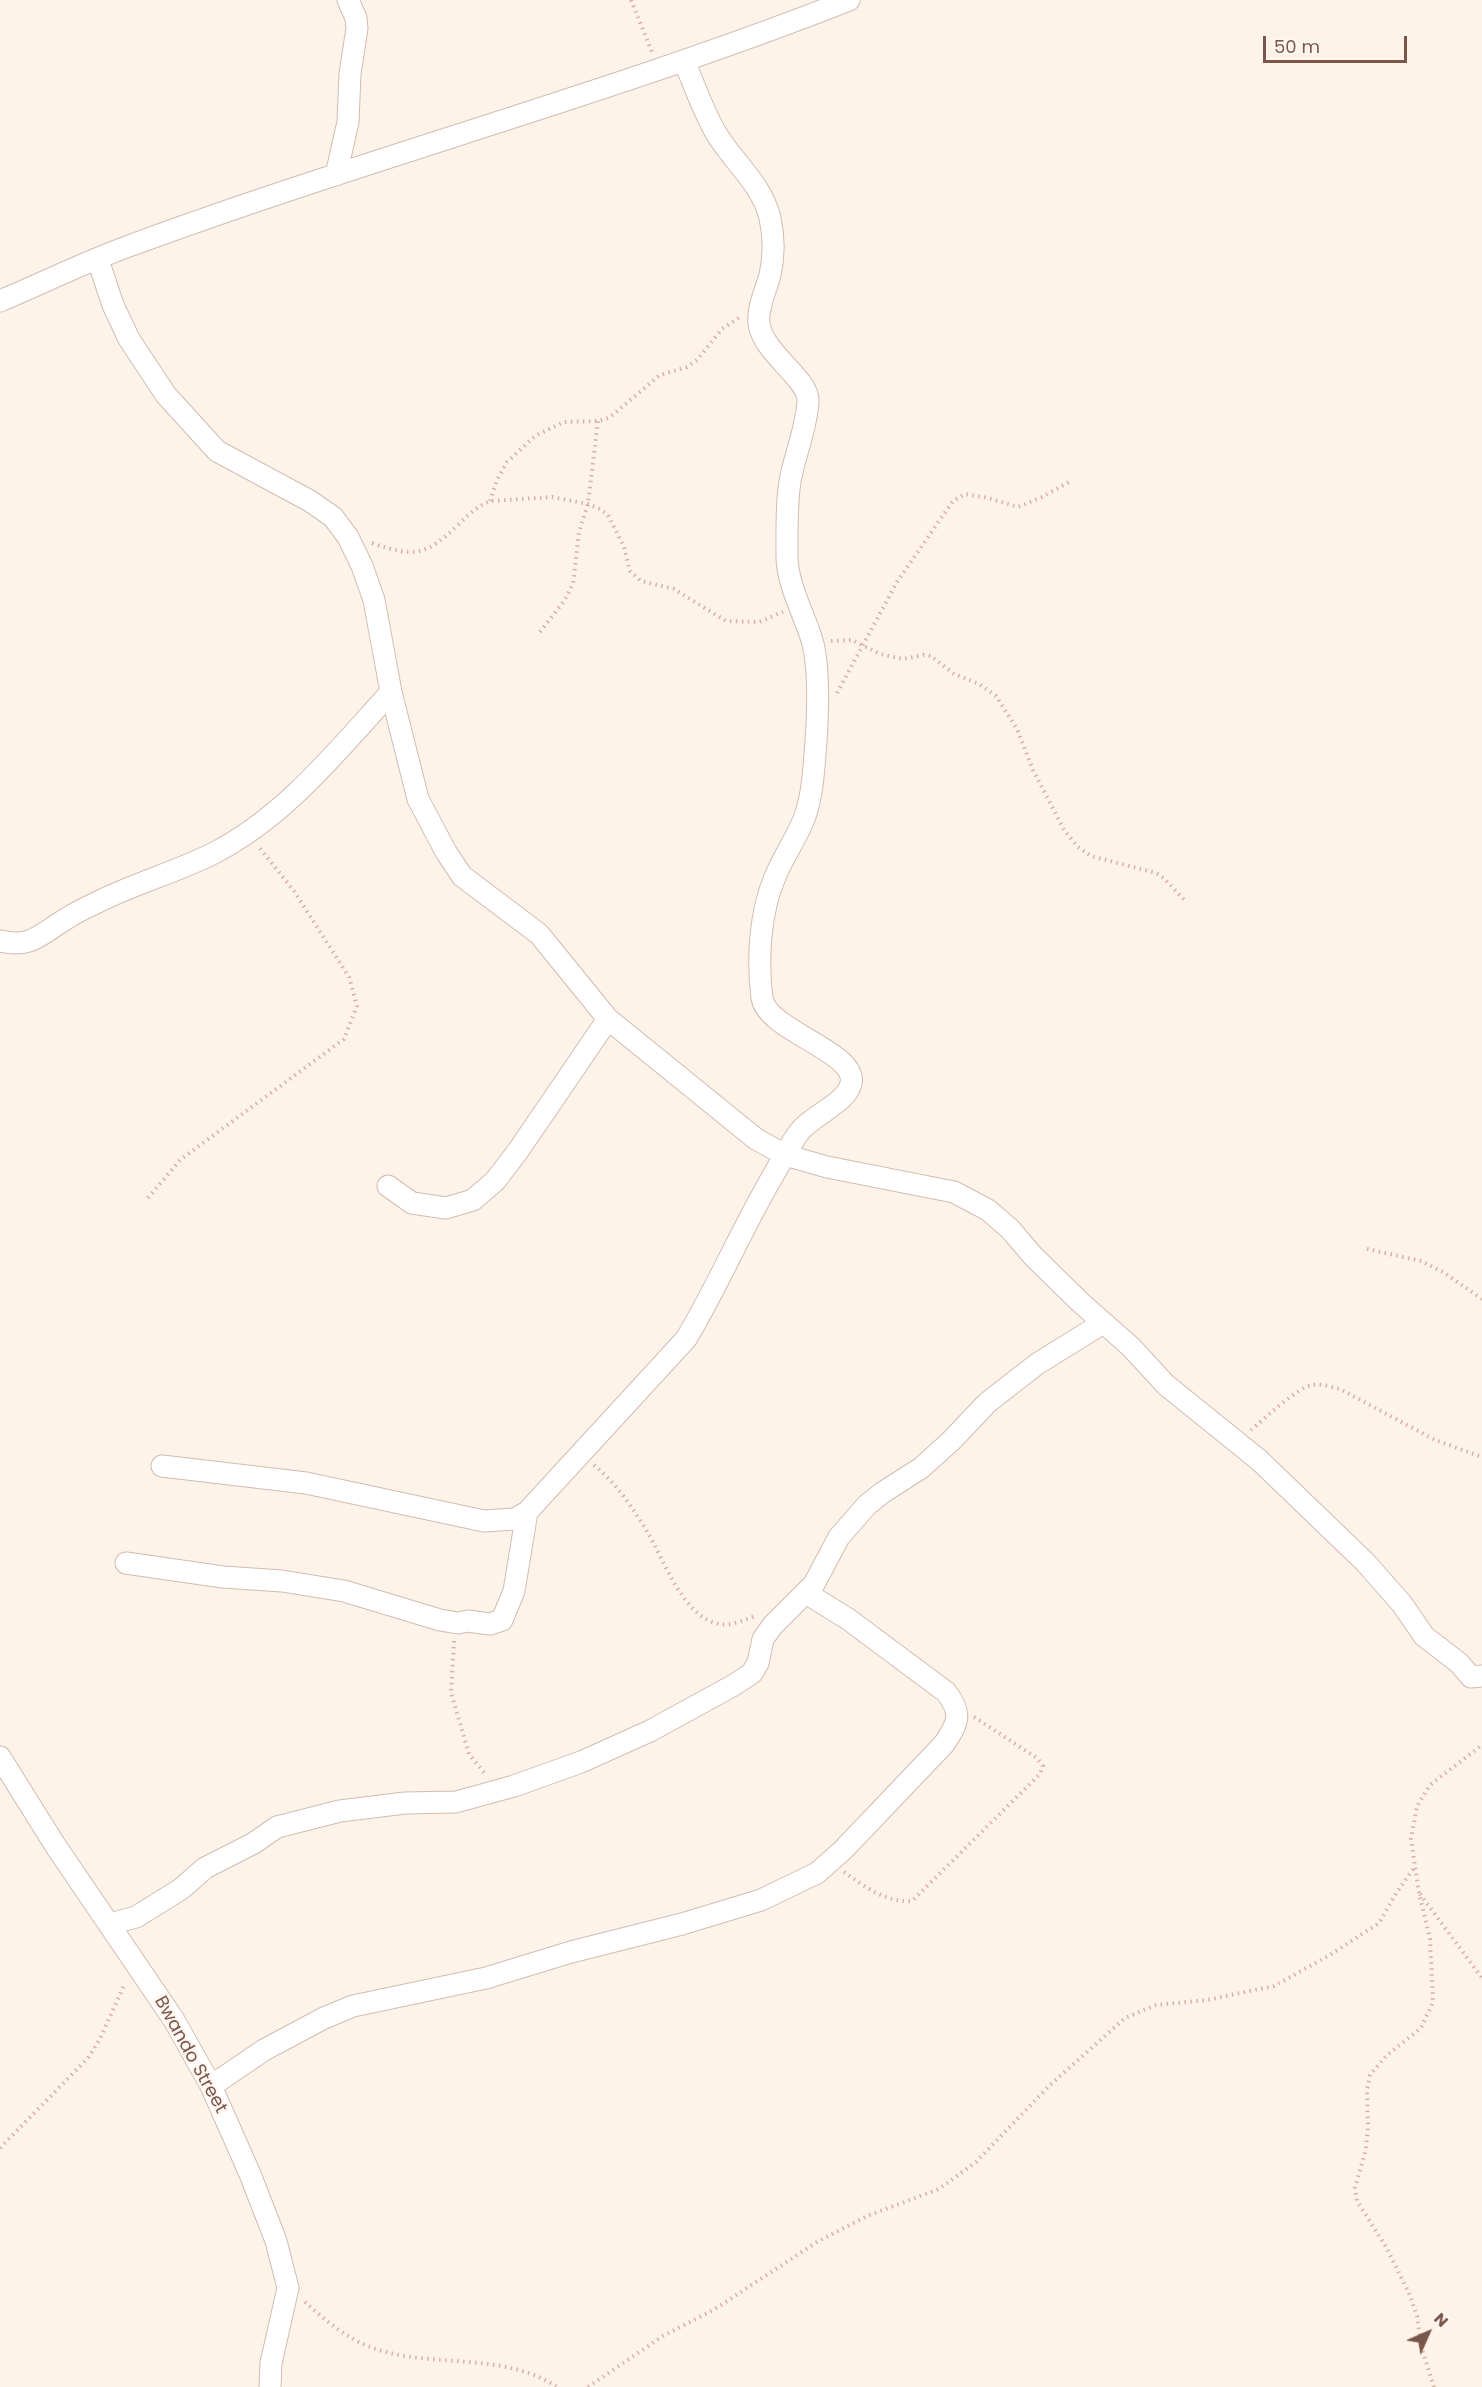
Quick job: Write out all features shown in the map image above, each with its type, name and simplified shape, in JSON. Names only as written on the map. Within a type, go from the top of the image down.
[{"type":"street","points":[[336,175],[348,122],[357,28],[356,18],[348,0]]},
{"type":"street","points":[[0,301],[127,247],[336,175],[684,61],[849,0]]},
{"type":"street","points":[[162,1466],[306,1483],[484,1521],[515,1519],[527,1512],[686,1339],[751,1213],[800,1131],[812,1118],[848,1093],[852,1083],[852,1074],[846,1067],[815,1043],[768,1013],[762,1001],[761,954],[765,908],[774,878],[804,818],[811,792],[816,737],[817,666],[812,641],[787,562],[790,476],[805,424],[809,397],[804,387],[778,359],[759,324],[773,256],[770,216],[751,178],[716,134],[684,61]]},
{"type":"street","points":[[98,260],[113,305],[139,357],[180,411],[216,451],[310,501],[333,517],[348,537],[362,566],[374,600],[391,692],[418,799],[446,852],[462,876],[538,933],[608,1019],[756,1139],[785,1155],[827,1167],[954,1192],[988,1210],[1131,1347],[1166,1384],[1259,1460],[1365,1562],[1402,1604],[1424,1636],[1459,1663],[1471,1677],[1482,1676]]},
{"type":"street","points":[[0,941],[25,944],[95,903],[213,854],[247,833],[268,818],[321,768],[391,692]]},
{"type":"street","points":[[388,1186],[412,1203],[446,1208],[473,1200],[495,1181],[518,1151],[608,1019]]},
{"type":"street","points":[[110,1924],[136,1917],[181,1888],[205,1868],[254,1843],[278,1827],[340,1811],[405,1803],[456,1802],[500,1790],[581,1762],[650,1731],[752,1673],[758,1664],[763,1639],[773,1625],[814,1584],[839,1538],[867,1505],[921,1468],[951,1441],[987,1403],[1029,1370],[1104,1323]]},
{"type":"street","points":[[126,1563],[223,1577],[282,1581],[344,1591],[441,1620],[490,1624],[502,1620],[507,1613],[514,1592],[527,1512]]},
{"type":"street","points":[[211,2086],[264,2050],[324,2018],[353,2006],[486,1978],[571,1952],[682,1924],[761,1900],[817,1873],[944,1744],[954,1728],[957,1717],[956,1705],[946,1692],[848,1619],[806,1593]]},
{"type":"street","name":"Bwando Street","points":[[0,1756],[55,1845],[174,2020],[211,2086],[272,2232],[288,2288],[271,2363],[270,2387]]},
{"type":"path","points":[[631,0],[659,69]]},
{"type":"path","points":[[490,501],[497,480],[507,462],[535,436],[564,422],[598,421],[609,418],[660,375],[687,367],[697,360],[722,330],[762,301]]},
{"type":"path","points":[[540,632],[564,601],[573,584],[579,532],[588,504],[598,421]]},
{"type":"path","points":[[835,697],[897,582],[953,501],[965,494],[1018,507],[1071,481]]},
{"type":"path","points":[[348,537],[410,554],[428,548],[452,531],[482,504],[490,501],[552,497],[588,504],[608,515],[624,547],[630,571],[641,581],[674,589],[726,621],[759,622],[799,605]]},
{"type":"path","points":[[812,641],[859,642],[880,654],[903,659],[931,656],[954,674],[979,684],[996,696],[1017,729],[1033,770],[1064,830],[1078,847],[1091,856],[1156,873],[1164,878],[1185,901]]},
{"type":"path","points":[[148,1198],[180,1160],[344,1039],[357,1006],[349,977],[294,891],[247,833]]},
{"type":"path","points":[[1367,1249],[1421,1261],[1443,1272],[1482,1299]]},
{"type":"path","points":[[1236,1442],[1298,1391],[1310,1385],[1323,1385],[1340,1389],[1435,1440],[1482,1457]]},
{"type":"path","points":[[579,1453],[604,1473],[626,1500],[688,1604],[704,1618],[720,1624],[734,1623],[762,1613]]},
{"type":"path","points":[[458,1623],[453,1645],[451,1693],[469,1754],[500,1790]]},
{"type":"path","points":[[829,1862],[869,1890],[899,1902],[912,1901],[1040,1774],[1043,1766],[1037,1758],[956,1705]]},
{"type":"path","points":[[1434,2387],[1422,2349],[1417,2316],[1409,2293],[1386,2247],[1357,2201],[1355,2188],[1366,2150],[1367,2091],[1370,2075],[1386,2056],[1421,2028],[1432,2001],[1430,1939],[1414,1868],[1411,1839],[1416,1806],[1430,1785],[1482,1745]]},
{"type":"path","points":[[588,2387],[663,2336],[715,2309],[817,2242],[867,2216],[939,2189],[976,2162],[1050,2085],[1125,2018],[1156,2005],[1207,2000],[1274,1986],[1330,1955],[1379,1923],[1414,1868]]},
{"type":"path","points":[[1419,1893],[1482,1978]]},
{"type":"path","points":[[0,2148],[88,2058],[100,2039],[134,1960]]},
{"type":"path","points":[[288,2288],[334,2327],[373,2348],[419,2357],[515,2369],[543,2378],[557,2387]]}]
